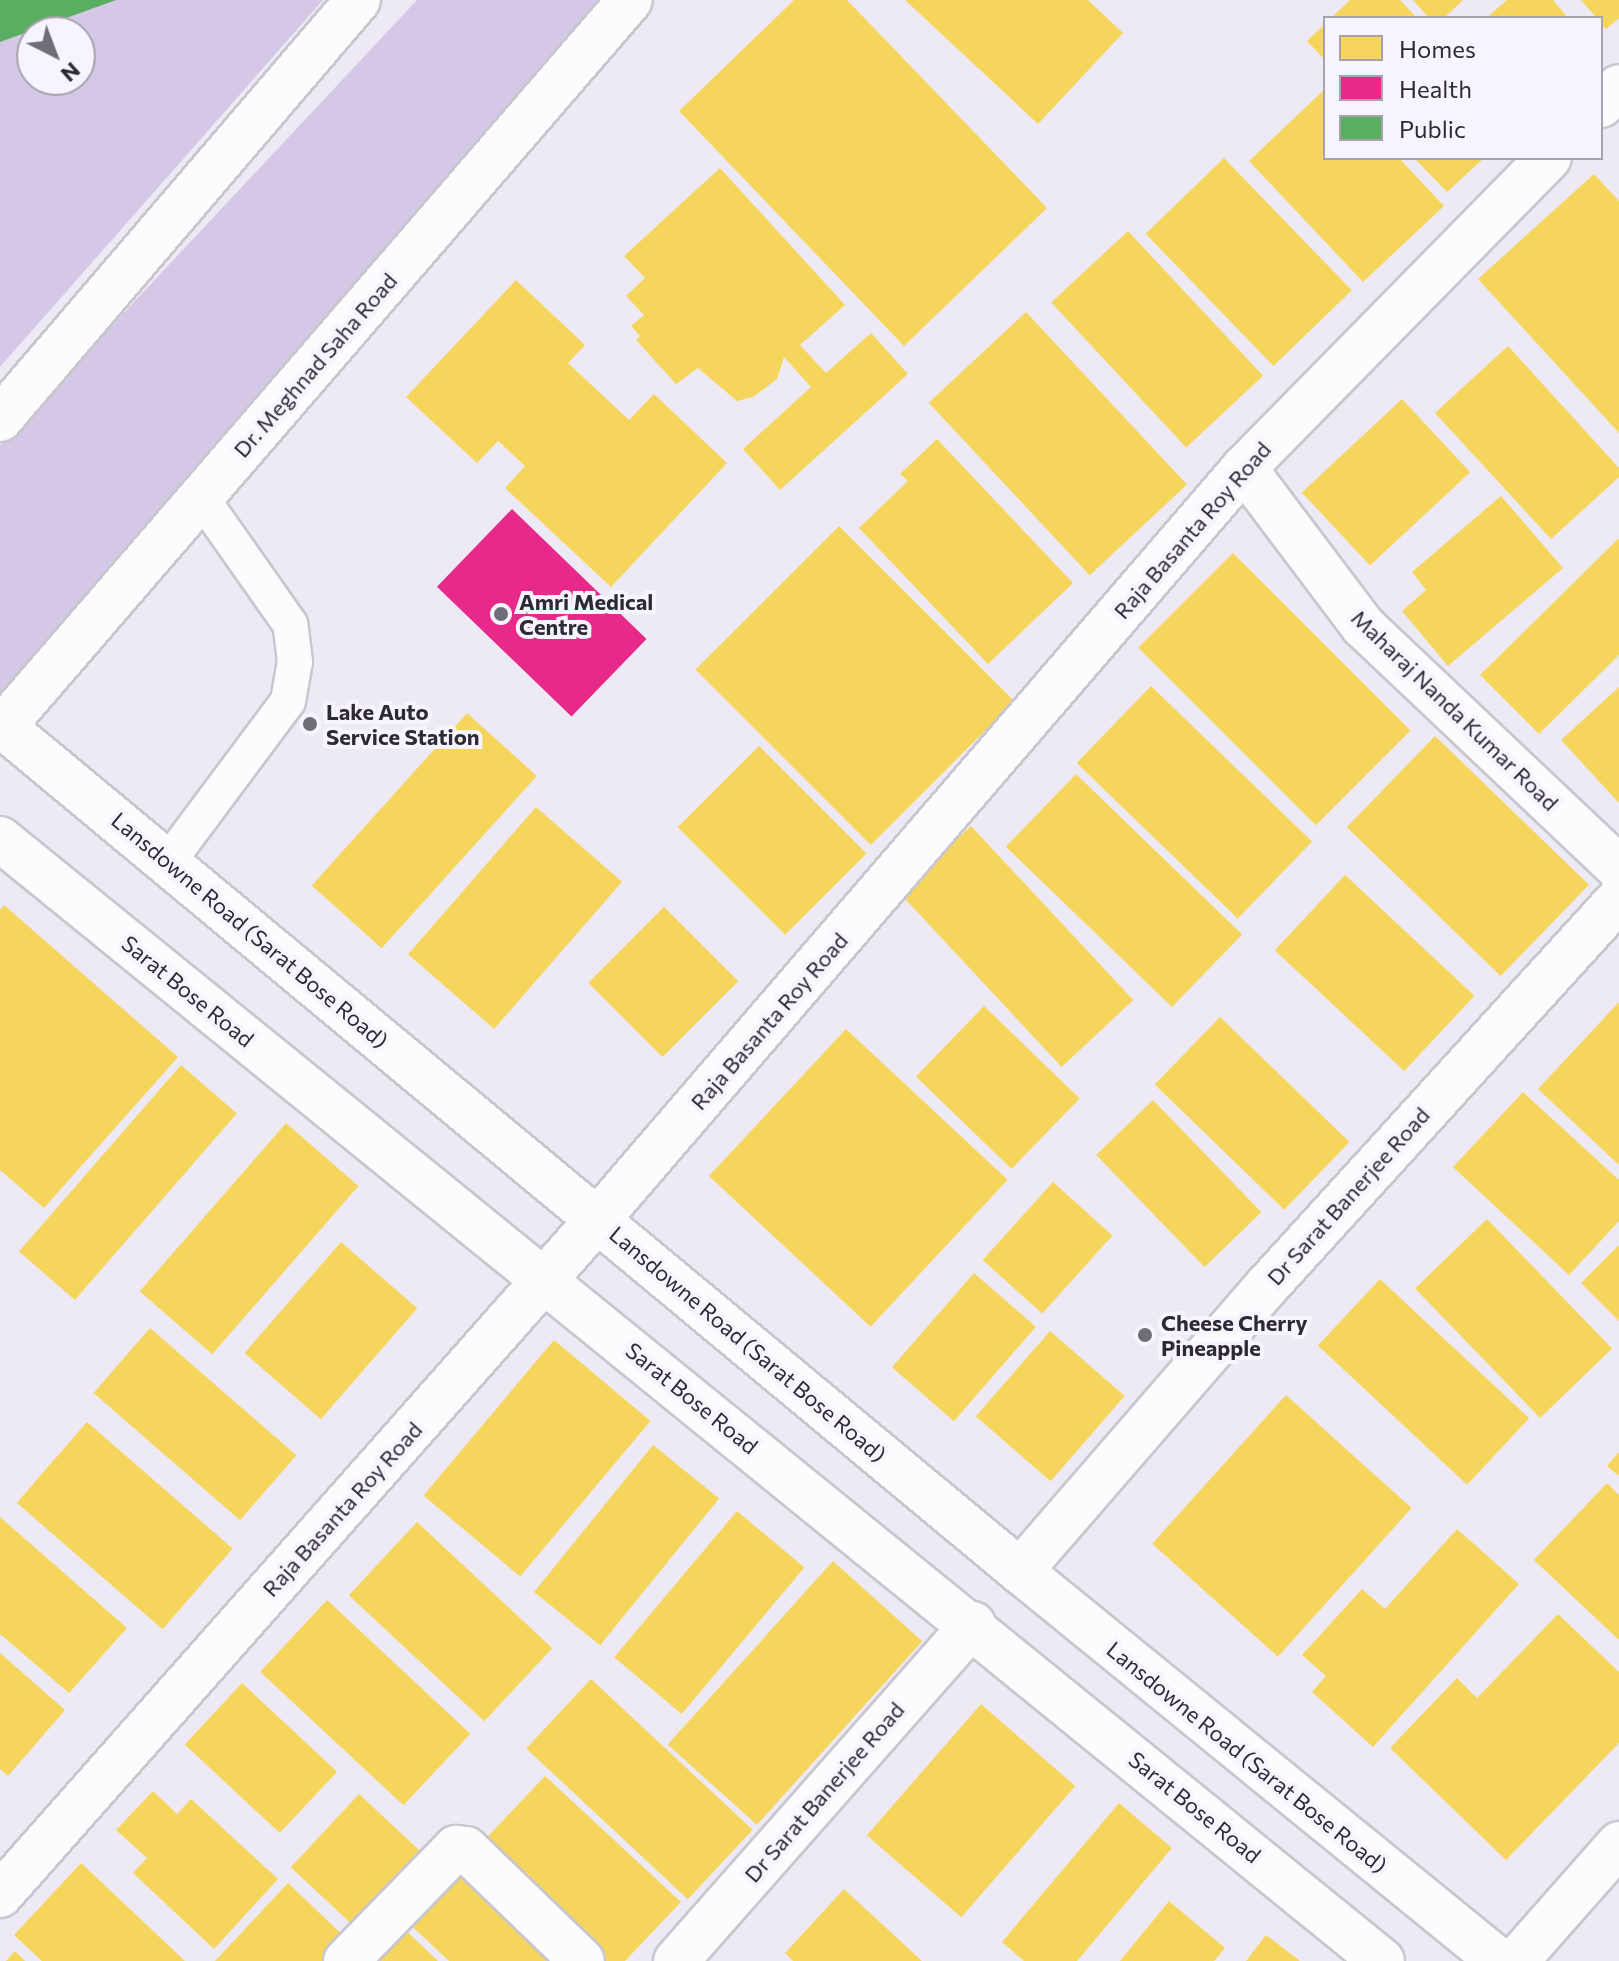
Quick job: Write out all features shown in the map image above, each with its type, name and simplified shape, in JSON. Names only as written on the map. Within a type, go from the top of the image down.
[{"type":"street","points":[[0,419],[358,0]]},
{"type":"street","name":"Dr. Meghnad Saha Road","points":[[1,727],[630,0]]},
{"type":"street","points":[[1603,103],[1619,87]]},
{"type":"street","name":"Raja Basanta Roy Road","points":[[0,1895],[545,1280],[1244,468],[1547,160]]},
{"type":"street","name":"Maharaj Nanda Kumar Road","points":[[1244,468],[1363,626],[1619,868]]},
{"type":"street","name":"Lansdowne Road (Sarat Bose Road)","points":[[1,727],[168,862],[1020,1571],[1499,1961]]},
{"type":"street","name":"Sarat Bose Road","points":[[0,839],[973,1624],[1382,1961]]},
{"type":"street","name":"Dr Sarat Banerjee Road","points":[[1020,1571],[1267,1286],[1619,899]]},
{"type":"street","name":"Dr Sarat Banerjee Road","points":[[676,1961],[973,1624]]},
{"type":"street","points":[[1516,1961],[1619,1844]]},
{"type":"street","points":[[346,1961],[456,1848],[466,1849],[582,1961]]},
{"type":"lane","points":[[168,862],[288,701],[295,662],[290,624],[200,496]]},
{"type":"shaded area","points":[[0,0],[323,0],[0,367]]},
{"type":"shaded area","points":[[417,0],[608,0],[0,709],[0,445]]},
{"type":"building: Homes","points":[[794,0],[847,0],[1047,208],[904,346],[679,111]]},
{"type":"building: Homes","points":[[905,0],[1088,0],[1123,33],[1038,124]]},
{"type":"building: Homes","points":[[1350,0],[1400,0],[1415,16],[1333,16]]},
{"type":"building: Homes","points":[[1413,0],[1463,0],[1446,16],[1427,16]]},
{"type":"building: Homes","points":[[1507,0],[1553,0],[1566,16],[1488,16]]},
{"type":"building: Homes","points":[[1581,0],[1619,0],[1619,18],[1606,29],[1603,16],[1595,16]]},
{"type":"building: Homes","points":[[1323,26],[1323,58],[1307,41]]},
{"type":"building: Homes","points":[[1323,91],[1323,160],[1401,160],[1444,206],[1363,282],[1249,161]]},
{"type":"building: Homes","points":[[1224,158],[1352,290],[1273,366],[1146,234]]},
{"type":"building: Homes","points":[[1416,160],[1482,160],[1447,192]]},
{"type":"building: Homes","points":[[720,168],[845,305],[800,345],[826,373],[871,333],[908,374],[780,490],[743,449],[811,387],[784,357],[777,379],[753,397],[737,401],[698,368],[676,384],[636,340],[640,336],[631,326],[644,315],[626,296],[645,278],[624,256]]},
{"type":"building: Homes","points":[[1594,174],[1619,201],[1619,433],[1478,279]]},
{"type":"building: Homes","points":[[1128,231],[1263,376],[1186,447],[1051,303]]},
{"type":"building: Homes","points":[[516,280],[585,345],[568,363],[629,420],[654,394],[727,463],[611,587],[505,488],[525,466],[498,441],[477,463],[406,397]]},
{"type":"building: Homes","points":[[1026,312],[1187,485],[1090,575],[929,403]]},
{"type":"building: Homes","points":[[1508,346],[1619,468],[1619,477],[1551,539],[1435,413]]},
{"type":"building: Homes","points":[[1402,399],[1470,472],[1370,566],[1302,492]]},
{"type":"building: Homes","points":[[937,439],[1073,583],[988,664],[859,528],[908,481],[900,474]]},
{"type":"building: Homes","points":[[1501,496],[1563,568],[1448,666],[1402,611],[1426,590],[1412,572]]},
{"type":"building: Homes","points":[[839,526],[1014,701],[871,845],[695,670]]},
{"type":"building: Homes","points":[[1619,538],[1619,655],[1539,734],[1480,675]]},
{"type":"building: Homes","points":[[1233,553],[1410,730],[1316,825],[1138,648]]},
{"type":"building: Homes","points":[[1151,686],[1312,842],[1238,919],[1077,763]]},
{"type":"building: Homes","points":[[1619,687],[1619,803],[1561,740]]},
{"type":"building: Homes","points":[[467,713],[537,776],[382,948],[312,885]]},
{"type":"building: Homes","points":[[1435,736],[1589,885],[1501,976],[1347,827]]},
{"type":"building: Homes","points":[[759,746],[866,853],[785,935],[678,827]]},
{"type":"building: Homes","points":[[1076,774],[1242,934],[1172,1007],[1006,847]]},
{"type":"building: Homes","points":[[536,807],[622,882],[494,1029],[408,954]]},
{"type":"building: Homes","points":[[971,826],[1133,1000],[1062,1067],[899,893]]},
{"type":"building: Homes","points":[[1345,875],[1474,996],[1404,1071],[1275,950]]},
{"type":"building: Homes","points":[[4,905],[178,1057],[44,1208],[0,1170],[0,910]]},
{"type":"building: Homes","points":[[664,907],[738,981],[663,1057],[588,983]]},
{"type":"building: Homes","points":[[1619,1002],[1619,1165],[1538,1089]]},
{"type":"building: Homes","points":[[984,1006],[1080,1098],[1012,1169],[916,1076]]},
{"type":"building: Homes","points":[[1220,1017],[1349,1142],[1284,1210],[1155,1085]]},
{"type":"building: Homes","points":[[846,1029],[1008,1180],[871,1327],[709,1176]]},
{"type":"building: Homes","points":[[181,1065],[237,1114],[75,1300],[19,1251]]},
{"type":"building: Homes","points":[[1523,1092],[1619,1180],[1619,1221],[1569,1275],[1453,1167]]},
{"type":"building: Homes","points":[[1153,1100],[1261,1212],[1205,1267],[1096,1155]]},
{"type":"building: Homes","points":[[286,1123],[358,1186],[212,1354],[140,1291]]},
{"type":"building: Homes","points":[[1053,1182],[1112,1236],[1042,1314],[983,1260]]},
{"type":"building: Homes","points":[[1487,1219],[1612,1348],[1540,1418],[1415,1288]]},
{"type":"building: Homes","points":[[341,1242],[417,1308],[321,1419],[245,1353]]},
{"type":"building: Homes","points":[[1619,1245],[1619,1321],[1581,1283]]},
{"type":"building: Homes","points":[[974,1273],[1036,1327],[954,1421],[892,1367]]},
{"type":"building: Homes","points":[[1380,1279],[1529,1418],[1467,1485],[1318,1346]]},
{"type":"building: Homes","points":[[150,1328],[296,1455],[240,1520],[94,1393]]},
{"type":"building: Homes","points":[[1050,1331],[1125,1396],[1051,1481],[976,1416]]},
{"type":"building: Homes","points":[[554,1340],[651,1421],[520,1576],[424,1496]]},
{"type":"building: Homes","points":[[1286,1395],[1412,1508],[1278,1657],[1152,1544]]},
{"type":"building: Homes","points":[[87,1422],[233,1549],[162,1629],[17,1503]]},
{"type":"building: Homes","points":[[653,1445],[719,1498],[600,1645],[534,1592]]},
{"type":"building: Homes","points":[[1619,1452],[1619,1476],[1607,1466]]},
{"type":"building: Homes","points":[[1607,1483],[1619,1495],[1619,1640],[1534,1560]]},
{"type":"building: Homes","points":[[737,1511],[804,1568],[682,1714],[614,1657]]},
{"type":"building: Homes","points":[[0,1517],[127,1628],[69,1693],[0,1634]]},
{"type":"building: Homes","points":[[417,1522],[552,1648],[484,1721],[349,1595]]},
{"type":"building: Homes","points":[[1457,1529],[1519,1584],[1373,1747],[1312,1692],[1326,1676],[1302,1655],[1362,1589],[1385,1609]]},
{"type":"building: Homes","points":[[833,1561],[922,1641],[757,1825],[668,1745]]},
{"type":"building: Homes","points":[[327,1600],[470,1734],[404,1805],[260,1672]]},
{"type":"building: Homes","points":[[1558,1614],[1619,1672],[1619,1743],[1506,1860],[1390,1748],[1457,1678],[1477,1698]]},
{"type":"building: Homes","points":[[0,1653],[65,1710],[8,1776],[0,1769]]},
{"type":"building: Homes","points":[[591,1679],[753,1830],[688,1899],[526,1748]]},
{"type":"building: Homes","points":[[242,1683],[337,1772],[280,1833],[185,1744]]},
{"type":"building: Homes","points":[[981,1704],[1075,1786],[961,1917],[867,1835]]},
{"type":"building: Homes","points":[[545,1776],[681,1902],[625,1961],[598,1961],[477,1848]]},
{"type":"building: Homes","points":[[153,1791],[177,1814],[191,1799],[278,1879],[214,1949],[133,1873],[147,1858],[116,1830]]},
{"type":"building: Homes","points":[[359,1794],[426,1857],[358,1930],[291,1867]]},
{"type":"building: Homes","points":[[1119,1803],[1172,1848],[1077,1961],[1024,1961],[1002,1942]]},
{"type":"building: Homes","points":[[459,1853],[575,1961],[449,1961],[400,1915]]},
{"type":"building: Homes","points":[[81,1863],[185,1961],[42,1961],[14,1935]]},
{"type":"building: Homes","points":[[288,1883],[349,1941],[330,1961],[215,1961]]},
{"type":"building: Homes","points":[[844,1889],[922,1961],[793,1961],[785,1953]]},
{"type":"building: Homes","points":[[1169,1901],[1225,1948],[1214,1961],[1120,1961]]},
{"type":"building: Homes","points":[[398,1923],[438,1961],[363,1961]]},
{"type":"building: Homes","points":[[1266,1935],[1300,1961],[1246,1961]]},
{"type":"building: Homes","points":[[15,1951],[25,1961],[6,1961]]},
{"type":"building: Health","points":[[512,509],[647,639],[571,717],[437,587]]},
{"type":"building: Public","points":[[0,0],[116,0],[72,16],[16,16],[16,36],[0,42]]},
{"type":"place","name":"Amri Medical Centre","points":[[501,614]]},
{"type":"place","name":"Lake Auto Service Station","points":[[310,724]]},
{"type":"place","name":"Cheese Cherry Pineapple","points":[[1145,1335]]}]
